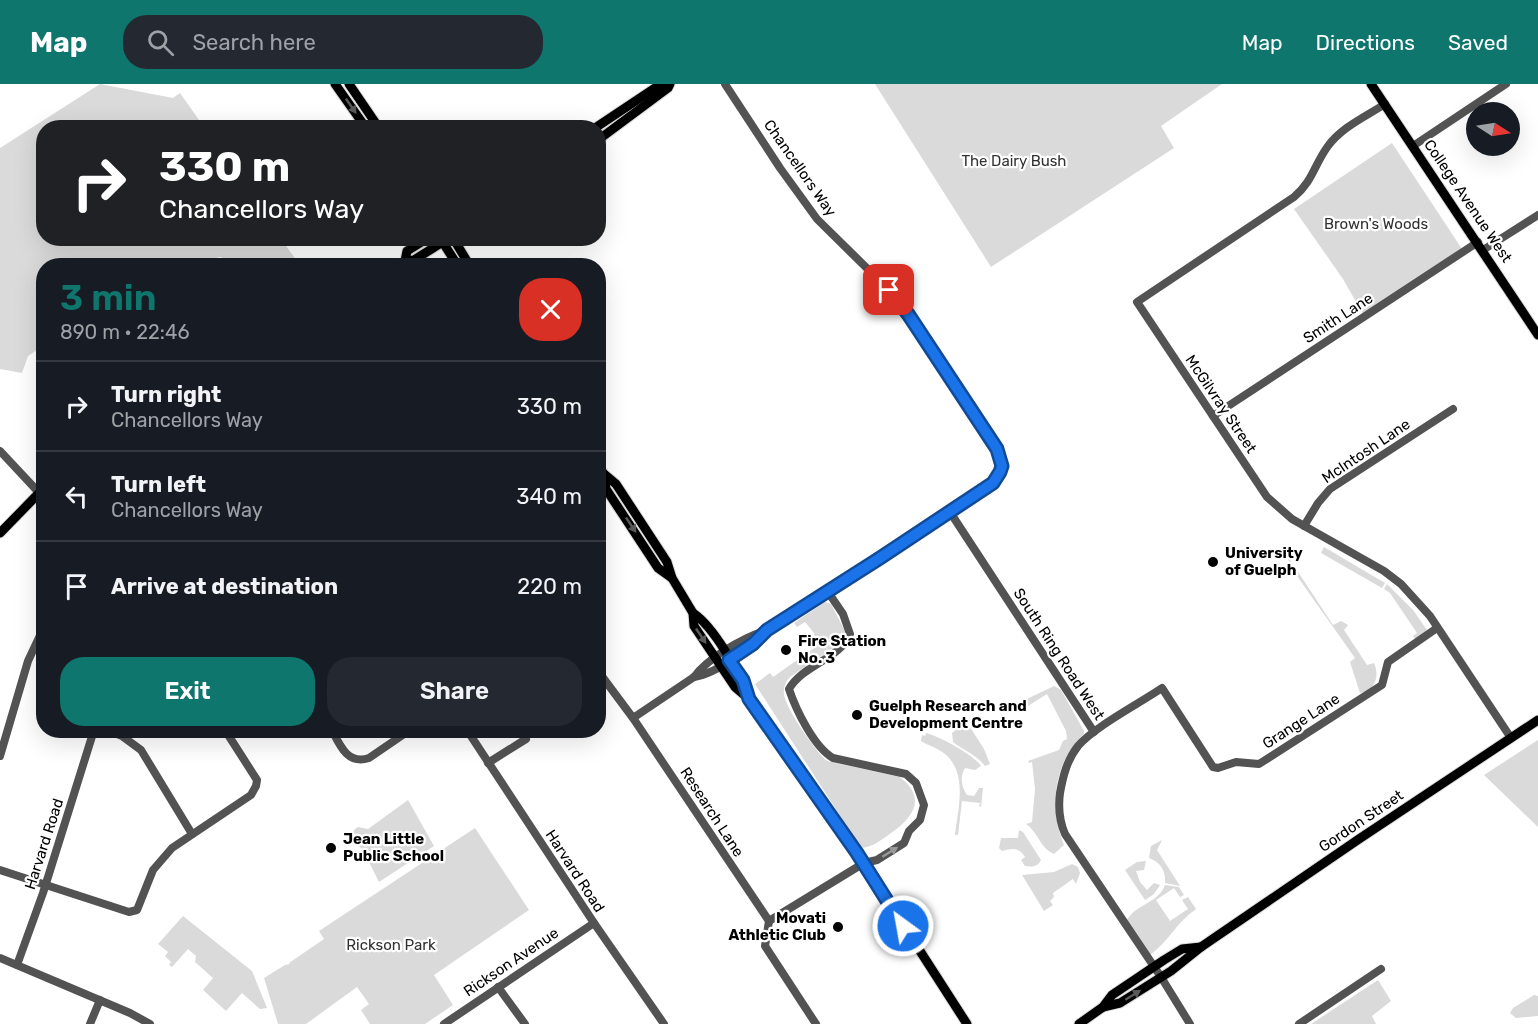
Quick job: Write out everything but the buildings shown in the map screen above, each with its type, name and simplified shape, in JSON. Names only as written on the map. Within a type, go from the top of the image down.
[{"type":"main road","points":[[336,84],[361,120]]},
{"type":"main road","points":[[349,84],[374,120]]},
{"type":"main road","points":[[606,121],[661,84]]},
{"type":"main road","points":[[606,134],[668,88],[670,84]]},
{"type":"main road","name":"College Avenue West","points":[[1371,84],[1538,335]]},
{"type":"main road","points":[[404,258],[407,251],[415,246]]},
{"type":"main road","points":[[417,258],[436,246]]},
{"type":"main road","points":[[452,246],[463,258]]},
{"type":"main road","points":[[606,476],[616,484],[667,562],[672,578],[693,613],[694,626],[722,659],[735,687],[749,699],[864,863],[967,1024]]},
{"type":"main road","points":[[0,533],[36,499]]},
{"type":"main road","name":"Gordon Street","points":[[1103,1006],[1120,1003],[1190,958],[1201,947],[1538,720]]},
{"type":"main road","name":"Gordon Street","points":[[1078,1024],[1103,1006],[1112,995],[1182,949],[1201,947]]},
{"type":"street","name":"Chancellors Way","points":[[722,659],[753,644],[767,630],[950,512],[997,478],[1002,466],[997,449],[908,314],[889,290],[817,219],[780,168],[725,84]]},
{"type":"street","points":[[1413,146],[1506,84]]},
{"type":"street","name":"McGilvray Street","points":[[1385,104],[1334,139],[1308,183],[1291,200],[1137,302],[1267,497],[1283,512],[1304,526],[1396,579],[1421,605],[1511,738]]},
{"type":"street","name":"Smith Lane","points":[[1213,416],[1480,246],[1538,215]]},
{"type":"street","name":"McIntosh Lane","points":[[1304,526],[1330,489],[1453,409]]},
{"type":"street","points":[[0,451],[36,487]]},
{"type":"street","name":"South Ring Road West","points":[[950,512],[1094,732],[1078,746],[1066,768],[1060,794],[1059,819],[1072,846],[1190,1024]]},
{"type":"street","points":[[816,1024],[765,946],[769,921],[864,863],[877,860],[904,843],[909,831],[920,820],[924,805],[916,783],[906,774],[833,758],[823,752],[794,703],[789,689],[796,678],[846,645],[850,634],[843,614],[828,592]]},
{"type":"street","name":"Grange Lane","points":[[1094,732],[1162,688],[1214,767],[1218,768],[1236,762],[1257,764],[1382,685],[1388,662],[1437,628]]},
{"type":"street","points":[[0,756],[28,662],[36,644]]},
{"type":"street","points":[[633,718],[694,677],[701,668],[722,659]]},
{"type":"street","name":"Research Lane","points":[[606,682],[633,718],[769,921]]},
{"type":"street","name":"Harvard Road","points":[[17,965],[91,738]]},
{"type":"street","points":[[125,738],[141,750],[192,834]]},
{"type":"street","points":[[0,870],[129,912],[137,910],[153,870],[172,848],[251,795],[256,786],[257,780],[230,738]]},
{"type":"street","points":[[336,738],[341,749],[350,757],[362,760],[369,758],[398,738]]},
{"type":"street","name":"Harvard Road","points":[[472,738],[664,1024]]},
{"type":"street","points":[[489,763],[526,739]]},
{"type":"street","name":"Rickson Avenue","points":[[444,1024],[594,923]]},
{"type":"street","points":[[0,958],[100,1000],[150,1024]]},
{"type":"street","points":[[1299,1024],[1381,969]]},
{"type":"street","points":[[498,987],[525,1024]]},
{"type":"street","points":[[90,1024],[100,1000]]},
{"type":"green space","points":[[100,84],[173,98],[180,93],[199,120],[44,120]]},
{"type":"green space","name":"The Dairy Bush","points":[[875,84],[1222,84],[1161,126],[1174,148],[991,267]]},
{"type":"green space","points":[[36,125],[36,246],[286,246],[295,258],[36,258],[36,351],[28,356],[22,373],[0,369],[0,148]]},
{"type":"green space","name":"Brown's Woods","points":[[1392,143],[1462,249],[1363,314],[1343,279],[1294,209]]},
{"type":"green space","points":[[1324,547],[1385,583],[1382,588],[1321,553]]},
{"type":"green space","points":[[1283,549],[1333,625],[1341,621],[1348,625],[1344,630],[1367,665],[1374,663],[1375,682],[1365,692],[1360,693],[1350,662],[1355,658],[1297,576],[1299,575],[1281,550]]},
{"type":"green space","points":[[1387,584],[1413,610],[1427,630],[1415,639],[1413,636],[1417,633],[1390,593],[1384,589]]},
{"type":"green space","points":[[825,602],[831,604],[846,633],[844,641],[790,677],[784,690],[788,705],[803,732],[827,761],[900,777],[909,785],[914,794],[913,809],[903,823],[878,842],[861,848],[755,684],[770,673],[773,677],[817,646],[814,633],[805,622],[797,627],[794,623]]},
{"type":"green space","points":[[1054,686],[1061,690],[1084,734],[1066,758],[1060,772],[1056,816],[1064,845],[1054,854],[1045,848],[1026,824],[1032,822],[1035,789],[1032,762],[1028,761],[1059,750],[1063,741],[1067,739],[1066,731],[1047,694],[1028,706],[1022,705],[1022,702]]},
{"type":"green space","points":[[965,723],[968,724],[984,749],[990,764],[985,766],[978,758],[953,742],[952,733]]},
{"type":"green space","points":[[926,733],[956,746],[981,766],[975,770],[965,768],[962,774],[963,789],[967,795],[974,796],[979,788],[983,788],[981,807],[980,803],[962,801],[958,835],[955,835],[960,792],[957,771],[945,754],[921,741],[922,735],[925,736]]},
{"type":"green space","points":[[1538,740],[1538,827],[1484,775]]},
{"type":"green space","points":[[408,800],[434,846],[379,882],[363,850],[352,839],[354,830],[358,827],[368,829]]},
{"type":"green space","name":"Rickson Park","points":[[475,828],[529,910],[434,975],[453,1005],[425,1024],[370,1024],[361,1010],[369,1004],[357,987],[306,1024],[278,1024],[264,978],[290,964],[324,939],[319,931]]},
{"type":"green space","points":[[1019,830],[1023,832],[1041,860],[1036,865],[1025,866],[1021,860],[1025,857],[1018,850],[1002,851],[999,848],[1001,838],[1018,838]]},
{"type":"green space","points":[[1162,840],[1157,850],[1180,886],[1165,883],[1162,867],[1149,858],[1151,846]]},
{"type":"green space","points":[[1146,861],[1144,870],[1136,871],[1140,882],[1147,890],[1154,883],[1160,885],[1154,894],[1145,900],[1125,870],[1137,862]]},
{"type":"green space","points":[[1072,864],[1078,867],[1080,873],[1076,884],[1073,879],[1053,893],[1054,897],[1050,901],[1053,905],[1044,911],[1022,875],[1054,872]]},
{"type":"green space","points":[[1165,885],[1179,887],[1184,895],[1180,897],[1174,888],[1156,900],[1170,921],[1188,909],[1182,900],[1188,897],[1196,909],[1150,955],[1127,920],[1136,910],[1158,896]]},
{"type":"green space","points":[[183,916],[252,971],[267,1008],[260,1009],[242,993],[226,1011],[203,990],[213,978],[195,962],[196,956],[188,949],[172,967],[169,965],[171,962],[165,956],[168,952],[158,944]]},
{"type":"green space","points":[[1378,980],[1391,1001],[1372,1016],[1376,1024],[1311,1024]]},
{"type":"green space","points":[[1534,995],[1538,996],[1538,1016],[1516,1018],[1510,1013],[1513,1008]]},
{"type":"place","name":"University of Guelph","points":[[1213,562]]},
{"type":"place","name":"Fire Station No. 3","points":[[786,650]]},
{"type":"place","name":"Guelph Research and Development Centre","points":[[857,715]]},
{"type":"place","name":"Jean Little Public School","points":[[331,848]]},
{"type":"place","name":"Movati Athletic Club","points":[[838,927]]},
{"type":"route","points":[[889,290],[908,314],[997,449],[1002,466],[1000,472],[993,483],[767,630],[753,644],[729,660],[743,680],[749,699],[857,853],[903,926]]}]
